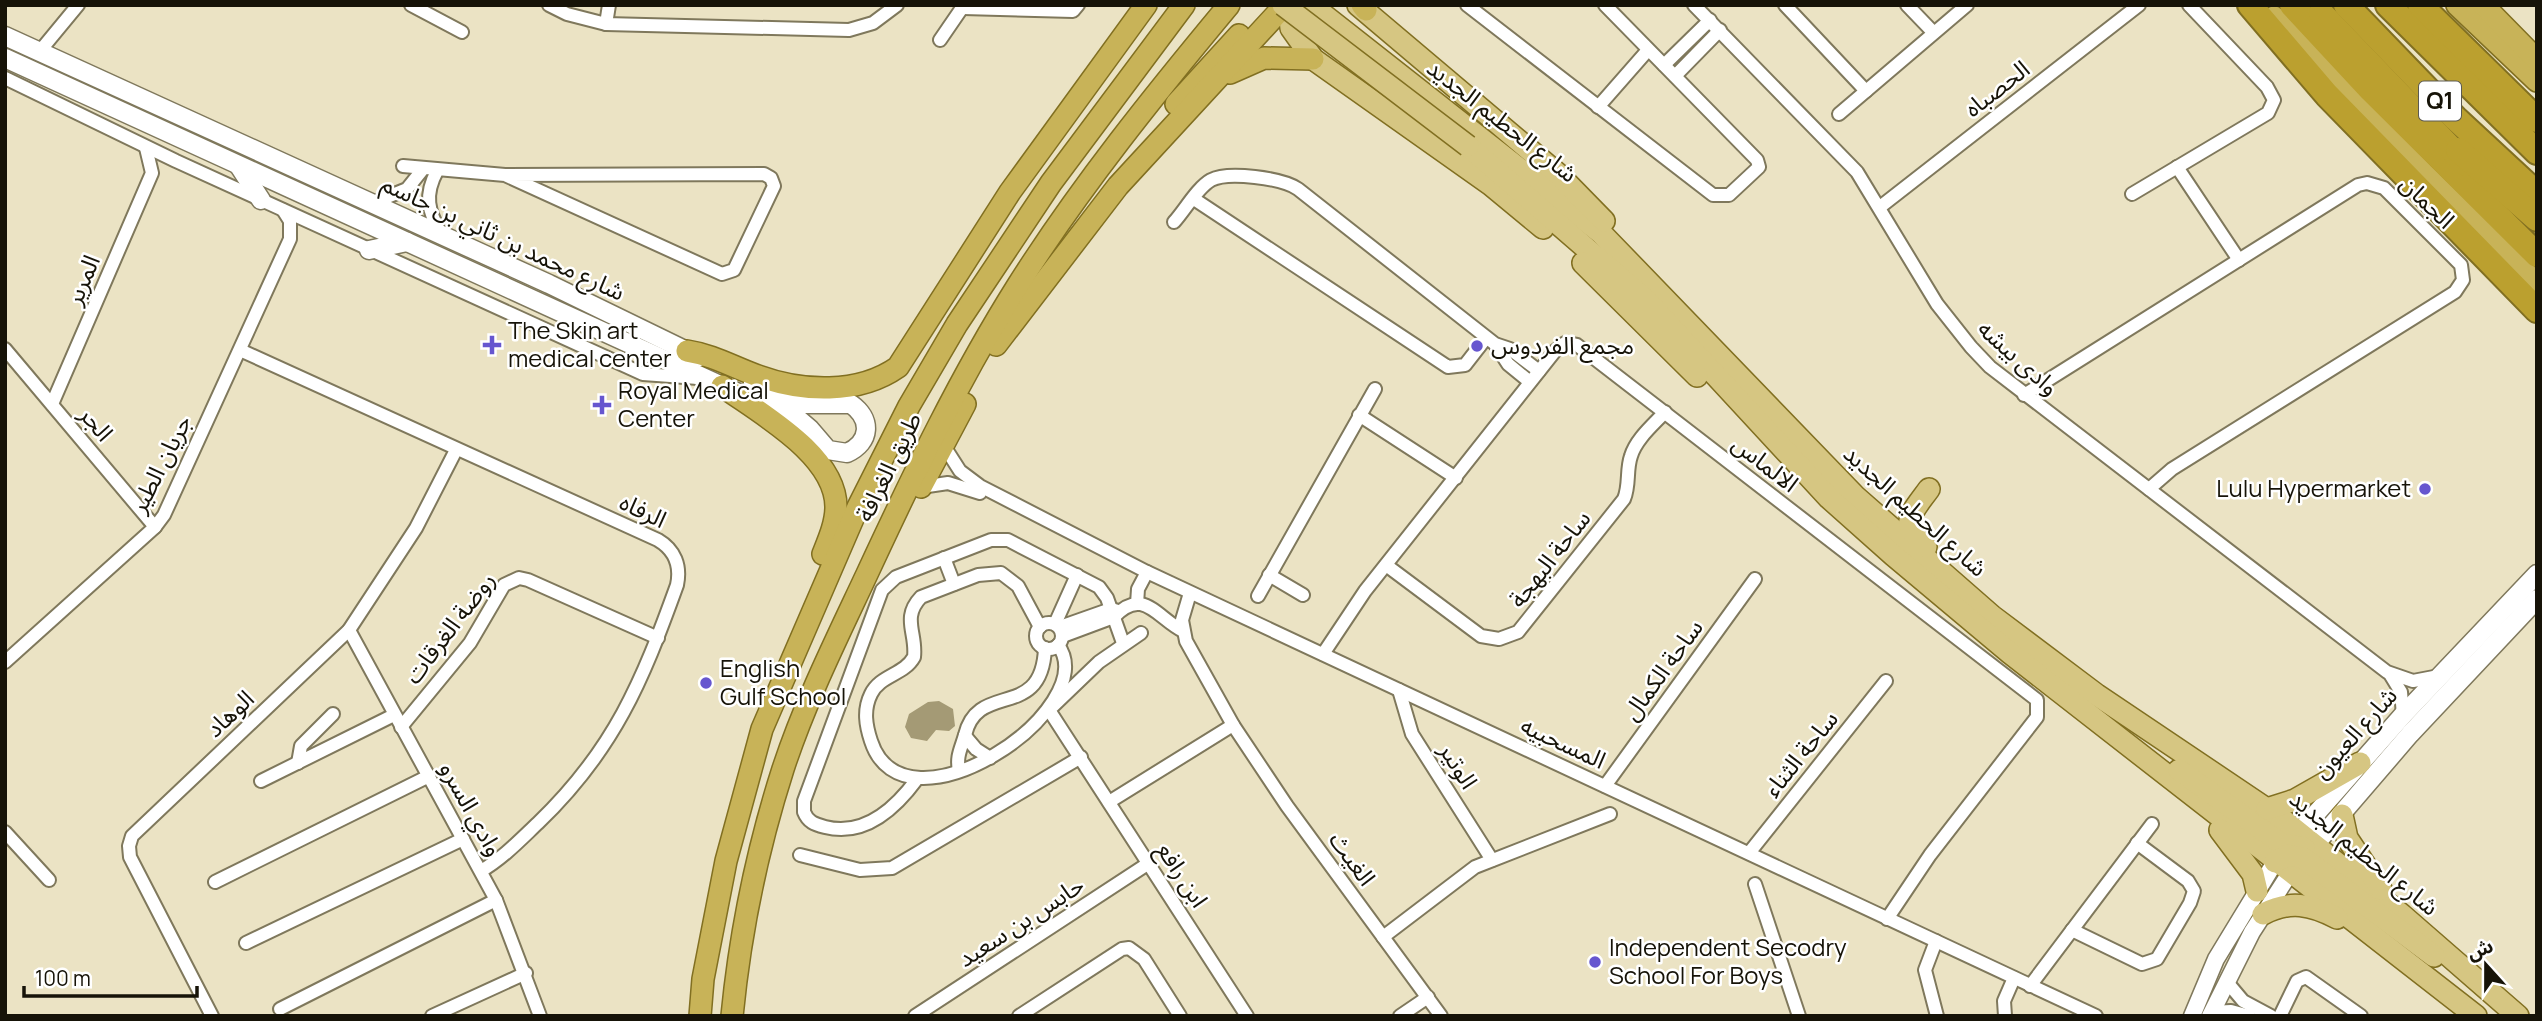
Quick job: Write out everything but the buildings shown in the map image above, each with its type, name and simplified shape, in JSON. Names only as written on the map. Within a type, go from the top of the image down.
[{"type":"highway","points":[[687,351],[711,355],[760,377],[799,386],[854,386],[885,376],[906,356],[1010,192],[1146,5]]},
{"type":"highway","name":"طريق الغرافة","points":[[700,1016],[703,979],[726,861],[762,730],[811,610],[884,454],[957,324],[1051,183],[1184,5]]},
{"type":"highway","name":"طريق الغرافة","points":[[732,1016],[755,877],[783,770],[818,677],[925,450],[967,370],[1039,253],[1178,66],[1229,5]]},
{"type":"highway","points":[[1039,253],[1267,5]]},
{"type":"highway","points":[[859,591],[872,574],[944,446],[987,358],[1118,186],[1214,85],[1284,5]]},
{"type":"highway","points":[[2250,5],[2327,95],[2537,310]]},
{"type":"highway","points":[[2263,5],[2443,193],[2537,284]]},
{"type":"highway","points":[[2292,5],[2371,90],[2537,255]]},
{"type":"highway","points":[[2314,5],[2474,172],[2537,232]]},
{"type":"highway","name":"Q1","points":[[2346,5],[2455,118],[2537,194]]},
{"type":"highway","name":"Q1","points":[[2388,5],[2537,152]]},
{"type":"highway","points":[[2420,5],[2537,120]]},
{"type":"highway","points":[[2457,5],[2537,81]]},
{"type":"highway","points":[[2483,5],[2537,60]]},
{"type":"highway","points":[[2451,36],[2473,47],[2537,104]]},
{"type":"highway","points":[[1214,85],[1233,71],[1264,58],[1313,60]]},
{"type":"highway","points":[[957,324],[1047,140]]},
{"type":"highway","points":[[2451,146],[2465,155],[2537,219]]},
{"type":"highway","points":[[713,382],[813,455],[835,490],[836,511],[818,568],[811,610]]},
{"type":"main road","name":"شارع الحطيم الجديد","points":[[1284,5],[1601,233],[1856,497],[1992,616],[2097,695],[2267,809],[2295,853],[2371,935],[2476,1016]]},
{"type":"main road","points":[[1295,5],[1290,19],[1291,28],[1313,60],[1491,185],[1559,242],[1788,465],[1818,485]]},
{"type":"main road","name":"شارع الحطيم الجديد","points":[[1311,5],[1472,139],[1646,300],[1818,485],[1865,531],[1966,616],[2193,796],[2403,915],[2518,1016]]},
{"type":"main road","points":[[1362,7],[1558,174],[1675,287],[1723,341],[1749,384]]},
{"type":"main road","name":"شارع محمد بن ثاني بن جاسم","points":[[5,36],[370,205],[549,284],[791,400],[814,406],[851,404],[865,417],[866,433],[856,449],[847,453],[828,450],[796,417],[713,382],[5,58]]},
{"type":"main road","points":[[239,166],[261,200]]},
{"type":"main road","points":[[369,250],[407,242]]},
{"type":"main road","points":[[1929,489],[1909,518],[1910,530],[1975,590],[1992,616]]},
{"type":"main road","name":"شارع العيون","points":[[2295,853],[2360,763],[2537,574]]},
{"type":"main road","name":"شارع العيون","points":[[2295,853],[2342,815],[2410,734],[2537,600]]},
{"type":"main road","points":[[2147,760],[2190,776],[2406,939],[2485,989]]},
{"type":"main road","points":[[2267,809],[2291,802],[2360,763]]},
{"type":"main road","points":[[2193,796],[2204,813],[2236,848],[2253,874],[2257,891]]},
{"type":"main road","points":[[2342,815],[2350,844],[2403,915]]},
{"type":"main road","points":[[2263,914],[2280,906],[2303,905],[2371,935]]},
{"type":"street","points":[[40,51],[78,5]]},
{"type":"street","points":[[411,5],[462,32]]},
{"type":"street","points":[[549,5],[585,12],[606,24],[849,30],[873,23],[897,5]]},
{"type":"street","points":[[606,24],[609,5]]},
{"type":"street","points":[[940,40],[963,7],[1073,11],[1079,5]]},
{"type":"street","points":[[1467,5],[1713,195],[1726,197],[1756,173],[1758,163],[1605,5]]},
{"type":"street","name":"وادى بيشه","points":[[1694,5],[1844,156],[1881,206],[1953,327],[1990,367],[2387,672],[2401,692],[2403,715]]},
{"type":"street","points":[[1785,5],[1866,91]]},
{"type":"street","points":[[1907,5],[1934,32]]},
{"type":"street","points":[[1839,114],[1967,5]]},
{"type":"street","name":"الحصباه","points":[[1881,206],[2139,5]]},
{"type":"street","points":[[2132,194],[2268,113],[2274,100],[2267,86],[2189,5]]},
{"type":"street","points":[[1664,65],[1710,20]]},
{"type":"street","points":[[1675,76],[1720,30]]},
{"type":"street","points":[[1598,107],[1648,50]]},
{"type":"street","name":"شارع محمد بن ثاني بن جاسم","points":[[5,78],[176,162],[643,374],[713,382]]},
{"type":"street","points":[[146,148],[152,173],[162,165],[176,162]]},
{"type":"street","points":[[402,166],[505,175],[764,174],[772,177],[774,186],[734,270],[727,274],[505,175]]},
{"type":"street","points":[[2177,167],[2239,260]]},
{"type":"street","points":[[370,205],[407,190],[423,169]]},
{"type":"street","points":[[437,171],[430,184],[428,201],[443,237]]},
{"type":"street","name":"المرير","points":[[52,404],[152,173]]},
{"type":"street","points":[[1174,222],[1207,183],[1221,178],[1276,179],[1291,184],[1490,341],[1508,364],[1530,382]]},
{"type":"street","name":"الجمان","points":[[2024,395],[2350,189],[2367,183],[2384,188],[2456,259],[2463,272],[2463,280],[2455,292],[2172,469],[2149,489]]},
{"type":"street","points":[[1194,199],[1448,367],[1465,365],[1490,341]]},
{"type":"street","points":[[284,211],[289,221],[290,239]]},
{"type":"street","points":[[290,239],[300,229],[313,224]]},
{"type":"street","name":"جريان الطير","points":[[5,662],[155,527],[172,499],[290,239]]},
{"type":"street","points":[[1490,341],[1510,349],[1539,371]]},
{"type":"street","name":"الالماس","points":[[1323,654],[1386,565],[1530,382],[1559,346],[1571,343],[1665,412],[2037,701],[2037,717],[1930,856],[1887,919]]},
{"type":"street","name":"الجر","points":[[5,349],[155,527]]},
{"type":"street","name":"الرفاه","points":[[240,350],[658,540],[669,548],[680,574],[658,638],[627,709],[596,757],[555,806],[507,852],[481,871]]},
{"type":"street","points":[[1258,596],[1375,389]]},
{"type":"street","name":"ساحة البهجة","points":[[1386,565],[1481,636],[1499,639],[1518,632],[1624,499],[1628,488],[1630,459],[1635,446],[1665,412]]},
{"type":"street","points":[[1359,415],[1454,481]]},
{"type":"street","name":"المسحبيه","points":[[944,446],[964,475],[1013,505],[1147,572],[2096,1016]]},
{"type":"street","name":"الوهاد","points":[[211,1015],[135,867],[129,846],[132,836],[349,630],[416,528],[456,450]]},
{"type":"street","name":"المسحبيه","points":[[921,487],[936,483],[961,485],[1013,505]]},
{"type":"street","points":[[917,779],[891,808],[861,827],[831,828],[814,824],[806,817],[804,801],[886,585],[895,577],[1002,538],[1100,587],[1114,612],[1123,643]]},
{"type":"street","points":[[944,558],[954,584]]},
{"type":"street","points":[[1049,710],[1065,669],[1065,656],[1056,636],[1040,626],[1018,586],[1008,576],[987,572],[930,592],[914,604],[908,622],[914,657],[904,669],[877,684],[871,694],[866,718],[873,748],[892,768],[917,779],[959,772],[990,758],[1025,735],[1123,643],[1141,633]]},
{"type":"street","points":[[1137,604],[1138,589],[1147,572]]},
{"type":"street","points":[[959,772],[958,750],[965,736],[967,722],[976,712],[1032,688],[1042,673],[1077,575]]},
{"type":"street","points":[[1269,575],[1303,595]]},
{"type":"street","name":"ساحة الكمال","points":[[1605,786],[1755,579]]},
{"type":"street","name":"روضة الغرقات","points":[[401,727],[470,643],[504,585],[511,580],[528,580],[658,638]]},
{"type":"street","points":[[1183,631],[1184,606],[1190,593]]},
{"type":"street","points":[[1040,626],[1037,639],[1056,636],[1137,604],[1152,607],[1183,631]]},
{"type":"street","name":"وادي السرو","points":[[349,630],[496,900],[526,973],[540,1016]]},
{"type":"street","name":"الغيث","points":[[1183,631],[1191,652],[1233,725],[1287,806],[1441,1016]]},
{"type":"street","name":"وادى بيشه","points":[[2387,672],[2413,681],[2440,676]]},
{"type":"street","name":"ساحة الثناء","points":[[1749,853],[1886,681]]},
{"type":"street","points":[[848,683],[871,694]]},
{"type":"street","name":"الوتير","points":[[1399,690],[1412,734],[1492,860]]},
{"type":"street","name":"ابن رافع","points":[[1049,710],[1247,1016]]},
{"type":"street","points":[[298,763],[301,746],[333,714]]},
{"type":"street","points":[[261,781],[394,715]]},
{"type":"street","points":[[1109,802],[1233,725]]},
{"type":"street","points":[[965,736],[976,749],[990,758]]},
{"type":"street","points":[[800,855],[860,870],[892,868],[1081,757]]},
{"type":"street","points":[[215,882],[429,776]]},
{"type":"street","points":[[1383,937],[1460,876],[1492,860],[1610,814]]},
{"type":"street","points":[[2031,986],[2152,824]]},
{"type":"street","points":[[5,832],[49,880]]},
{"type":"street","points":[[246,943],[463,839]]},
{"type":"street","points":[[2072,930],[2142,964],[2157,959],[2190,903],[2194,891],[2188,881],[2137,843]]},
{"type":"street","name":"شارع العيون","points":[[2192,1016],[2216,959],[2257,891],[2295,853]]},
{"type":"street","name":"شارع العيون","points":[[2211,1014],[2295,853]]},
{"type":"street","name":"حابس بن سعيد","points":[[915,1016],[1149,863]]},
{"type":"street","points":[[1755,884],[1799,1016]]},
{"type":"street","points":[[280,1009],[496,900]]},
{"type":"street","points":[[1936,941],[1925,970],[1937,1016]]},
{"type":"street","points":[[1019,1016],[1122,949],[1129,948],[1144,959],[1178,1012],[1163,1016]]},
{"type":"street","points":[[432,1016],[526,973]]},
{"type":"street","points":[[2280,1016],[2297,981],[2306,976],[2361,1016]]},
{"type":"street","points":[[2005,1016],[2004,1001],[2014,978]]},
{"type":"street","points":[[2227,982],[2251,1013]]},
{"type":"street","points":[[1400,1016],[1428,998]]},
{"type":"street","points":[[2211,1014],[2231,1011],[2270,1016]]},
{"type":"shaded area","points":[[939,701],[953,709],[955,726],[949,731],[936,730],[927,741],[911,738],[905,727],[909,714],[928,702]]},
{"type":"place","name":"The Skin art medical center","points":[[492,345]]},
{"type":"place","name":"مجمع الفردوس","points":[[1477,346]]},
{"type":"place","name":"Royal Medical Center","points":[[602,405]]},
{"type":"place","name":"Lulu Hypermarket","points":[[2425,489]]},
{"type":"place","name":"English Gulf School","points":[[706,683]]},
{"type":"place","name":"Independent Secodry School For Boys","points":[[1595,962]]}]
